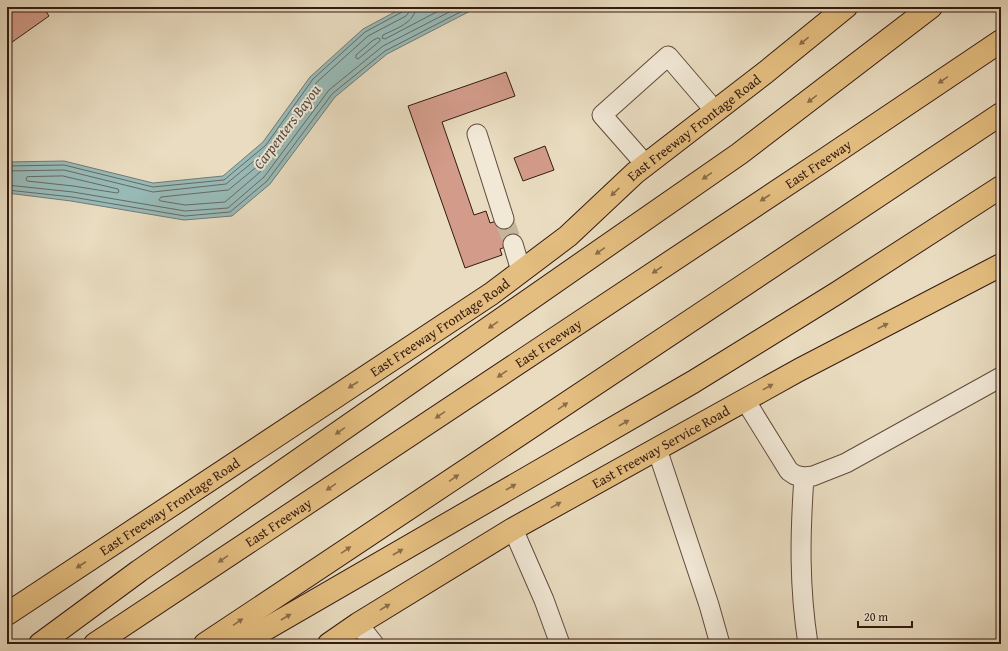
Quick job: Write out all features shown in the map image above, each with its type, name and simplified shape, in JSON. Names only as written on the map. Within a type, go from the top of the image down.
[{"type":"main road","points":[[831,85],[889,35],[918,7]]},
{"type":"main road","points":[[40,644],[139,571],[738,154],[831,85],[931,7]]},
{"type":"main road","name":"East Freeway Frontage Road","points":[[7,614],[485,298],[568,236],[635,173],[716,112],[840,12]]},
{"type":"main road","name":"East Freeway","points":[[95,644],[1001,41]]},
{"type":"main road","points":[[206,644],[1001,114]]},
{"type":"main road","points":[[240,644],[693,382],[831,297],[1001,187]]},
{"type":"main road","name":"East Freeway Service Road","points":[[329,644],[358,624],[513,529],[799,370],[1001,265]]},
{"type":"lane","points":[[646,165],[602,115],[668,56],[716,112]]},
{"type":"lane","points":[[477,134],[504,219]]},
{"type":"lane","points":[[513,244],[521,271]]},
{"type":"lane","points":[[745,400],[789,471],[804,477],[813,476],[846,463],[1001,377]]},
{"type":"lane","points":[[658,449],[720,644]]},
{"type":"lane","points":[[804,477],[800,534],[800,574],[804,622],[808,644]]},
{"type":"lane","points":[[513,529],[544,600],[560,644]]},
{"type":"lane","points":[[358,624],[374,644]]},
{"type":"water","name":"Carpenters Bayou","points":[[404,7],[478,7],[387,54],[335,97],[270,184],[232,216],[184,220],[71,201],[7,193],[7,162],[64,161],[153,183],[223,176],[263,142],[310,77],[363,29]]},
{"type":"building","points":[[7,7],[43,7],[49,16],[8,45]]},
{"type":"building","points":[[506,72],[515,96],[442,122],[474,215],[486,211],[490,223],[510,217],[519,242],[500,249],[502,255],[465,268],[408,106]]},
{"type":"building","points":[[545,146],[554,170],[523,181],[514,158]]},
{"type":"tunnel","points":[[504,219],[513,244]]}]
